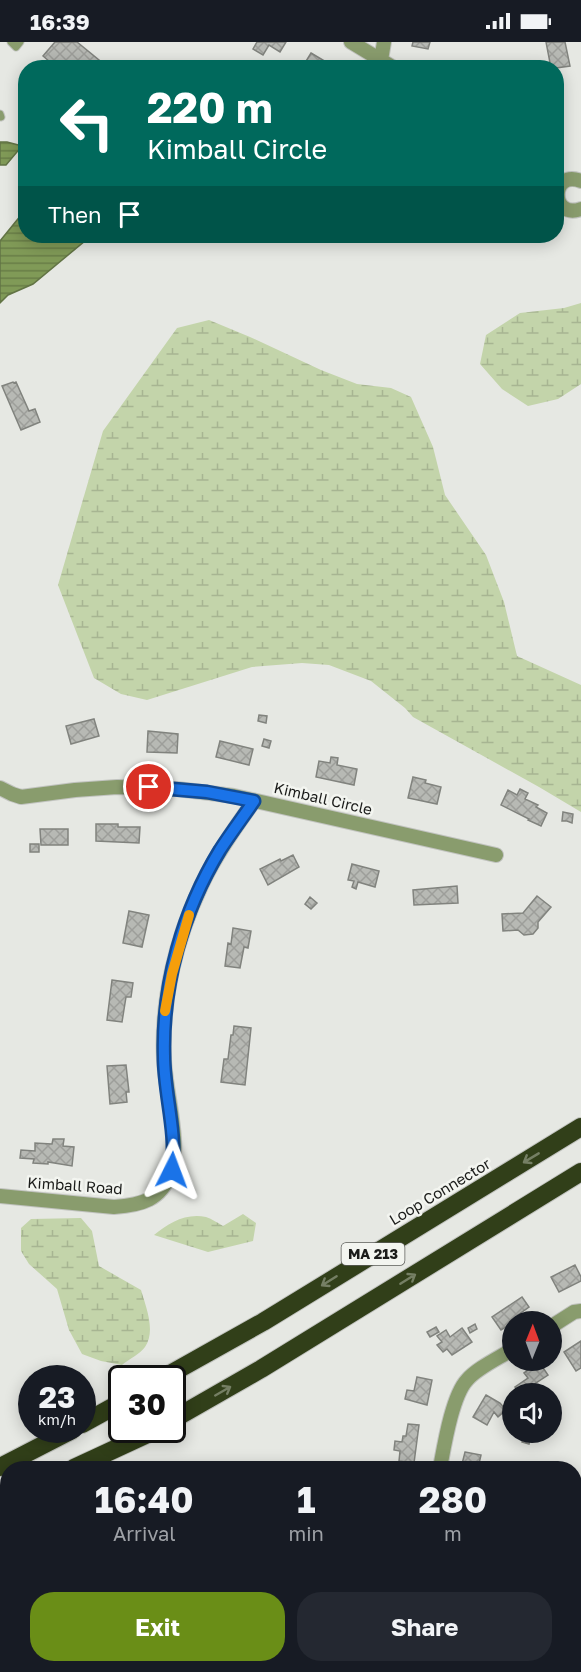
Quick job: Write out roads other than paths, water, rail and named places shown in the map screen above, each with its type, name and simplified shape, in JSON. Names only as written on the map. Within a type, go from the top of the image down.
[{"type":"highway","name":"Loop Connector","points":[[186,1365],[263,1322],[581,1127]]},
{"type":"highway","name":"MA 213","points":[[186,1412],[271,1363],[581,1172]]},
{"type":"highway","points":[[9,1461],[48,1443]]},
{"type":"highway","points":[[89,1461],[128,1443]]},
{"type":"street","points":[[351,42],[381,60],[384,42]]},
{"type":"street","points":[[564,180],[581,181]]},
{"type":"street","points":[[564,206],[572,211],[581,209]]},
{"type":"street","name":"Kimball Circle","points":[[0,788],[21,797],[75,790],[149,787],[207,792],[496,855]]},
{"type":"street","name":"Kimball Road","points":[[0,1196],[114,1207],[132,1206],[146,1202],[166,1183],[172,1170],[175,1152],[164,1059],[166,1004],[172,974],[186,923],[201,885],[220,851],[254,801]]},
{"type":"street","points":[[562,1320],[574,1312],[581,1311]]},
{"type":"street","points":[[441,1461],[460,1390],[467,1380],[502,1356]]},
{"type":"lane","points":[[11,42],[16,47],[20,42]]}]
